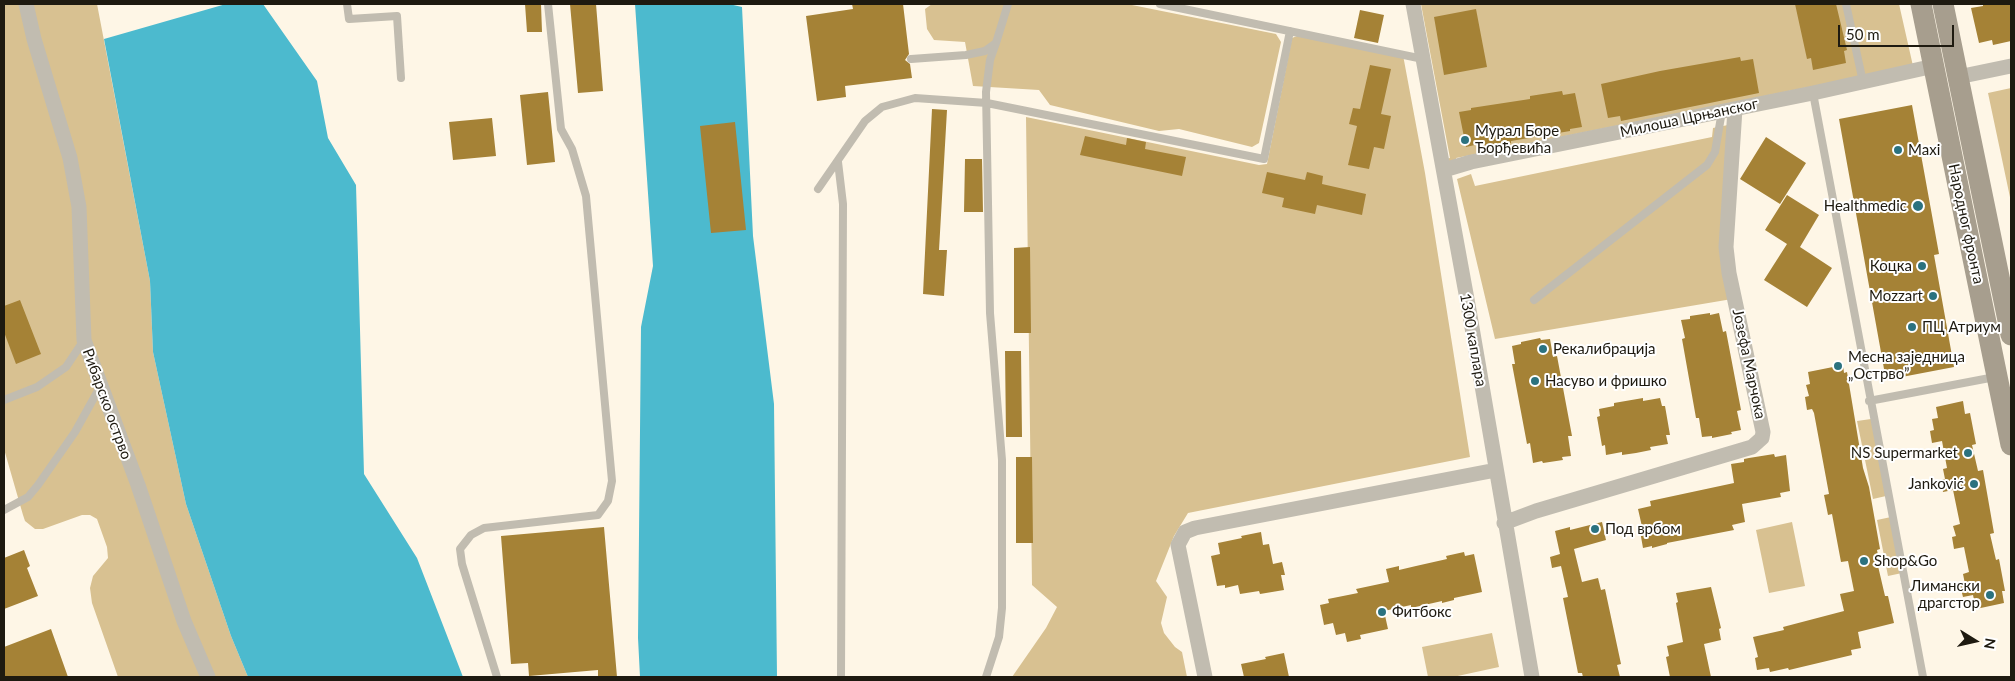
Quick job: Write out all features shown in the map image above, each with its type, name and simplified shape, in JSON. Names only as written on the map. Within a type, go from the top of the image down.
[{"type":"street","name":"Рибарско острво","points":[[26,4],[34,39],[70,158],[79,207],[84,340],[138,486],[184,621],[208,677]]},
{"type":"street","name":"1300 каплара","points":[[1413,4],[1444,170],[1532,677]]},
{"type":"street","name":"Народног фронта","points":[[1921,4],[2011,445]]},
{"type":"street","name":"Народног фронта","points":[[1943,4],[2011,334]]},
{"type":"street","name":"Милоша Црњанског","points":[[1444,170],[1471,162],[1813,93],[1934,66]]},
{"type":"street","points":[[1958,78],[2011,66]]},
{"type":"street","name":"Јозефа Марчока","points":[[1504,523],[1536,511],[1752,447],[1762,438],[1763,432],[1729,273],[1726,247],[1728,110]]},
{"type":"street","points":[[1205,677],[1178,545],[1180,538],[1185,532],[1195,528],[1496,470]]},
{"type":"lane","points":[[347,4],[349,19],[396,16],[401,78]]},
{"type":"lane","points":[[497,677],[462,564],[460,549],[471,535],[484,528],[598,515],[608,501],[612,481],[586,196],[572,149],[561,129],[548,4]]},
{"type":"lane","points":[[986,677],[999,637],[1002,608],[1002,460],[990,313],[987,76],[990,60],[1008,4]]},
{"type":"lane","points":[[1164,4],[1423,59]]},
{"type":"lane","points":[[1846,4],[1863,82]]},
{"type":"lane","points":[[818,189],[865,121],[882,107],[915,98],[987,103],[1264,159],[1290,31]]},
{"type":"lane","points":[[911,59],[985,52],[996,44]]},
{"type":"lane","points":[[1813,93],[1846,260],[1870,401],[1923,677]]},
{"type":"lane","points":[[1534,300],[1707,166],[1715,152],[1728,110]]},
{"type":"lane","points":[[838,162],[844,204],[841,677]]},
{"type":"lane","points":[[4,400],[37,387],[66,367],[84,340]]},
{"type":"lane","points":[[1870,401],[1997,377]]},
{"type":"lane","points":[[4,510],[28,497],[38,485],[75,432],[100,387]]},
{"type":"shaded area","points":[[4,4],[97,4],[150,281],[153,352],[186,504],[231,636],[248,677],[118,677],[92,603],[90,588],[93,576],[108,558],[107,547],[97,519],[90,515],[82,515],[43,529],[35,529],[25,521],[4,449]]},
{"type":"shaded area","points":[[932,4],[1127,4],[1276,34],[1281,42],[1259,143],[1252,147],[1179,129],[1159,131],[1050,105],[1039,90],[973,86],[965,42],[934,40],[927,29],[925,9]]},
{"type":"shaded area","points":[[1421,4],[1899,4],[1913,66],[1456,158],[1458,166],[1441,160],[1450,158]]},
{"type":"shaded area","points":[[1302,34],[1403,55],[1425,173],[1470,457],[1188,513],[1174,536],[1156,581],[1167,597],[1161,623],[1164,633],[1175,647],[1182,652],[1187,677],[1012,677],[1046,628],[1057,607],[1032,585],[1026,117],[1259,165],[1267,164],[1292,38]]},
{"type":"shaded area","points":[[2011,88],[2011,202],[1988,93]]},
{"type":"shaded area","points":[[1733,124],[1732,299],[1495,339],[1457,179],[1471,174],[1475,186],[1712,137],[1713,128]]},
{"type":"shaded area","points":[[1871,419],[1886,496],[1873,499],[1857,421]]},
{"type":"shaded area","points":[[1891,517],[1902,573],[1888,576],[1877,520]]},
{"type":"shaded area","points":[[1792,522],[1805,586],[1769,593],[1756,530]]},
{"type":"shaded area","points":[[1492,633],[1499,667],[1453,677],[1428,677],[1422,647]]},
{"type":"water","points":[[226,4],[263,4],[317,81],[328,138],[356,185],[364,474],[417,558],[463,677],[248,677],[231,636],[186,504],[153,352],[150,281],[104,39]]},
{"type":"water","points":[[635,4],[729,4],[742,7],[753,236],[774,404],[777,677],[640,677],[638,638],[641,327],[653,266]]},
{"type":"building","points":[[525,4],[541,4],[542,32],[527,32]]},
{"type":"building","points":[[570,4],[596,4],[603,91],[578,93]]},
{"type":"building","points":[[852,4],[903,4],[909,54],[905,60],[910,64],[912,78],[845,86],[846,97],[817,101],[806,16],[853,9]]},
{"type":"building","points":[[1795,4],[1836,4],[1847,50],[1844,51],[1846,63],[1813,70],[1811,58],[1807,59]]},
{"type":"building","points":[[1983,4],[2011,4],[2011,41],[1993,45],[1992,40],[1979,43],[1971,8],[1983,6]]},
{"type":"building","points":[[1476,9],[1487,67],[1444,75],[1434,17]]},
{"type":"building","points":[[1360,10],[1384,15],[1378,43],[1354,38]]},
{"type":"building","points":[[1740,57],[1741,61],[1753,59],[1759,93],[1621,121],[1620,116],[1608,118],[1601,84],[1660,71]]},
{"type":"building","points":[[1370,65],[1391,69],[1381,114],[1391,116],[1384,149],[1374,147],[1369,169],[1348,165],[1357,126],[1349,124],[1353,108],[1360,109]]},
{"type":"building","points":[[1562,91],[1563,95],[1575,93],[1582,127],[1479,149],[1479,144],[1466,147],[1459,112],[1471,110],[1471,108],[1530,99],[1530,96]]},
{"type":"building","points":[[548,92],[555,162],[527,165],[520,95]]},
{"type":"building","points":[[1912,105],[1939,254],[1934,255],[1954,367],[1886,380],[1839,119]]},
{"type":"building","points":[[932,109],[947,110],[939,250],[947,250],[944,296],[923,294]]},
{"type":"building","points":[[492,118],[496,156],[453,160],[449,122]]},
{"type":"building","points":[[735,122],[746,230],[711,233],[700,126]]},
{"type":"building","points":[[1085,136],[1126,145],[1127,138],[1146,142],[1145,149],[1186,157],[1182,176],[1080,155]]},
{"type":"building","points":[[1766,137],[1806,163],[1780,204],[1740,179]]},
{"type":"building","points":[[965,159],[982,159],[983,212],[964,212]]},
{"type":"building","points":[[1267,172],[1305,180],[1307,172],[1323,176],[1322,184],[1366,194],[1362,215],[1317,205],[1315,214],[1282,207],[1284,198],[1262,193]]},
{"type":"building","points":[[1787,195],[1819,215],[1800,247],[1832,268],[1807,307],[1764,280],[1787,244],[1765,230]]},
{"type":"building","points":[[1030,247],[1031,333],[1014,333],[1014,248]]},
{"type":"building","points":[[20,300],[41,354],[16,364],[4,332],[4,306]]},
{"type":"building","points":[[1710,313],[1710,315],[1719,313],[1723,332],[1726,331],[1741,410],[1737,411],[1741,430],[1712,438],[1712,436],[1702,437],[1699,418],[1696,418],[1682,339],[1685,338],[1681,320],[1690,319],[1690,316]]},
{"type":"building","points":[[1540,338],[1541,340],[1550,339],[1553,357],[1557,356],[1572,436],[1568,436],[1571,456],[1562,457],[1563,460],[1533,463],[1530,443],[1527,444],[1512,364],[1515,364],[1512,346]]},
{"type":"building","points":[[1005,351],[1021,351],[1022,437],[1006,437]]},
{"type":"building","points":[[1843,365],[1844,373],[1847,372],[1863,468],[1869,487],[1880,549],[1877,550],[1880,566],[1878,566],[1885,596],[1888,596],[1894,623],[1858,632],[1861,648],[1851,650],[1852,655],[1789,670],[1788,668],[1770,672],[1769,668],[1757,670],[1755,658],[1758,657],[1753,637],[1784,630],[1783,627],[1844,611],[1840,594],[1854,591],[1848,561],[1841,562],[1832,514],[1828,515],[1824,495],[1829,494],[1814,413],[1812,409],[1807,410],[1805,397],[1809,396],[1806,385],[1810,384],[1808,372]]},
{"type":"building","points":[[1643,398],[1643,401],[1660,398],[1662,406],[1665,406],[1670,435],[1666,435],[1668,444],[1650,447],[1651,450],[1636,453],[1622,455],[1622,452],[1606,455],[1605,445],[1602,446],[1597,417],[1600,416],[1599,409],[1614,406],[1614,403]]},
{"type":"building","points":[[1963,401],[1965,414],[1970,413],[1976,444],[1972,445],[1978,471],[1983,470],[1994,533],[1990,534],[1996,560],[1999,559],[2005,591],[2002,591],[2004,603],[1976,609],[1973,595],[1963,597],[1960,585],[1965,584],[1963,574],[1969,572],[1964,547],[1954,549],[1952,537],[1956,536],[1953,526],[1960,524],[1953,490],[1943,492],[1941,480],[1945,479],[1943,469],[1947,468],[1942,441],[1932,443],[1930,431],[1934,430],[1932,419],[1938,418],[1936,407]]},
{"type":"building","points":[[1774,454],[1775,457],[1786,455],[1790,491],[1780,493],[1781,497],[1742,504],[1745,522],[1732,525],[1734,530],[1667,543],[1652,548],[1652,546],[1643,548],[1640,531],[1643,531],[1638,509],[1651,506],[1650,501],[1734,483],[1731,464],[1744,462],[1744,459]]},
{"type":"building","points":[[1016,457],[1032,457],[1033,543],[1016,543]]},
{"type":"building","points":[[1602,522],[1606,540],[1574,549],[1582,582],[1598,578],[1601,590],[1605,589],[1621,664],[1617,665],[1620,677],[1583,677],[1582,673],[1578,673],[1563,598],[1568,597],[1561,566],[1552,568],[1550,557],[1560,554],[1555,531],[1570,527],[1570,530]]},
{"type":"building","points":[[604,527],[617,677],[598,677],[598,670],[529,676],[528,663],[511,664],[501,536]]},
{"type":"building","points":[[1261,532],[1263,545],[1269,544],[1273,564],[1282,562],[1285,575],[1281,575],[1284,590],[1260,594],[1259,591],[1240,594],[1238,585],[1225,588],[1225,585],[1217,586],[1211,556],[1220,554],[1218,543]]},
{"type":"building","points":[[24,550],[30,566],[27,568],[38,596],[4,609],[4,558]]},
{"type":"building","points":[[1464,552],[1465,556],[1474,554],[1482,592],[1454,598],[1454,600],[1442,603],[1442,601],[1411,608],[1411,605],[1384,611],[1388,629],[1360,635],[1361,639],[1347,642],[1345,633],[1336,635],[1333,623],[1324,625],[1320,605],[1329,603],[1328,599],[1358,593],[1356,589],[1389,582],[1386,569],[1399,566],[1399,570],[1447,559],[1446,556]]},
{"type":"building","points":[[1711,587],[1721,628],[1719,629],[1721,640],[1704,644],[1711,677],[1670,677],[1666,657],[1669,656],[1667,646],[1683,642],[1676,593]]},
{"type":"building","points":[[51,629],[68,677],[4,677],[4,647]]},
{"type":"building","points":[[1284,653],[1289,677],[1244,677],[1241,664]]},
{"type":"place","name":"Мурал Боре Ђорђевића","points":[[1465,140]]},
{"type":"place","name":"Maxi","points":[[1898,150]]},
{"type":"place","name":"Healthmedic","points":[[1918,206]]},
{"type":"place","name":"Коцка","points":[[1922,266]]},
{"type":"place","name":"Mozzart","points":[[1933,296]]},
{"type":"place","name":"ПЦ Атриум","points":[[1912,327]]},
{"type":"place","name":"Рекалибрација","points":[[1543,349]]},
{"type":"place","name":"Месна заједница „Острво”","points":[[1838,366]]},
{"type":"place","name":"Насуво и фришко","points":[[1535,381]]},
{"type":"place","name":"NS Supermarket","points":[[1968,453]]},
{"type":"place","name":"Janković","points":[[1974,484]]},
{"type":"place","name":"Под врбом","points":[[1595,529]]},
{"type":"place","name":"Shop&Go","points":[[1864,561]]},
{"type":"place","name":"Лимански драгстор","points":[[1990,595]]},
{"type":"place","name":"Фитбокс","points":[[1382,612]]}]
